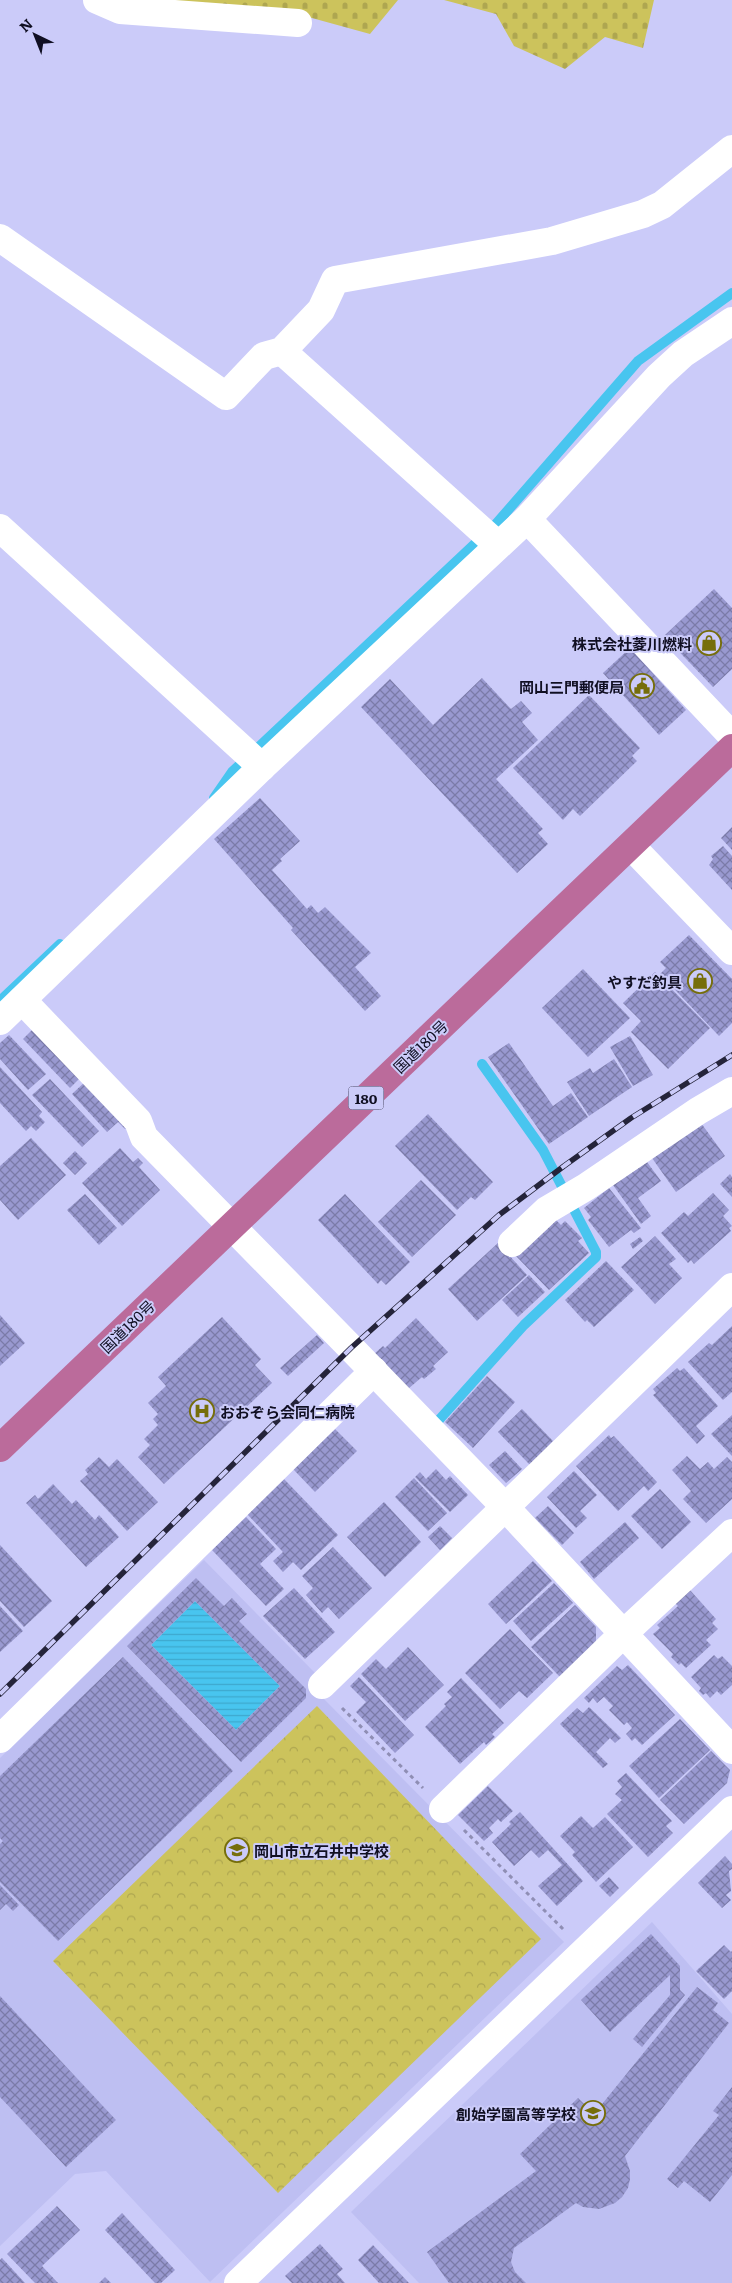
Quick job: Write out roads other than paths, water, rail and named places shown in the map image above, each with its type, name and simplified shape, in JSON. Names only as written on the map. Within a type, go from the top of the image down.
[{"type":"highway","name":"国道180号","points":[[0,1448],[732,748]]},
{"type":"street","points":[[97,0],[120,10],[298,23]]},
{"type":"street","points":[[0,238],[226,396],[264,356],[282,351],[321,310],[335,280],[552,241],[643,214],[662,205],[732,149]]},
{"type":"street","points":[[0,1021],[253,759],[487,536],[527,519],[659,376],[683,354],[732,321]]},
{"type":"street","points":[[282,351],[487,536]]},
{"type":"street","points":[[527,519],[732,736]]},
{"type":"street","points":[[0,528],[253,759]]},
{"type":"street","points":[[631,846],[732,950]]},
{"type":"street","points":[[22,1000],[138,1121],[144,1137],[374,1371],[732,1750]]},
{"type":"street","points":[[512,1243],[547,1210],[698,1111],[732,1091]]},
{"type":"street","points":[[322,1685],[732,1287]]},
{"type":"street","points":[[0,1739],[374,1371]]},
{"type":"street","points":[[443,1809],[623,1634],[732,1533]]},
{"type":"street","points":[[238,2283],[732,1810]]},
{"type":"waterway","points":[[214,798],[232,772],[495,525],[638,361],[732,293]]},
{"type":"waterway","points":[[0,1001],[60,944]]},
{"type":"waterway","points":[[438,1421],[524,1325],[596,1257],[596,1252],[543,1150],[482,1064]]},
{"type":"railway","points":[[0,1694],[351,1348],[499,1215],[631,1118],[732,1055]]},
{"type":"place","name":"株式会社菱川燃料","points":[[709,643]]},
{"type":"place","name":"岡山三門郵便局","points":[[642,686]]},
{"type":"place","name":"やすだ釣具","points":[[700,981]]},
{"type":"place","name":"おおぞら会同仁病院","points":[[202,1411]]},
{"type":"place","name":"岡山市立石井中学校","points":[[237,1850]]},
{"type":"place","name":"創始学園高等学校","points":[[593,2113]]}]
